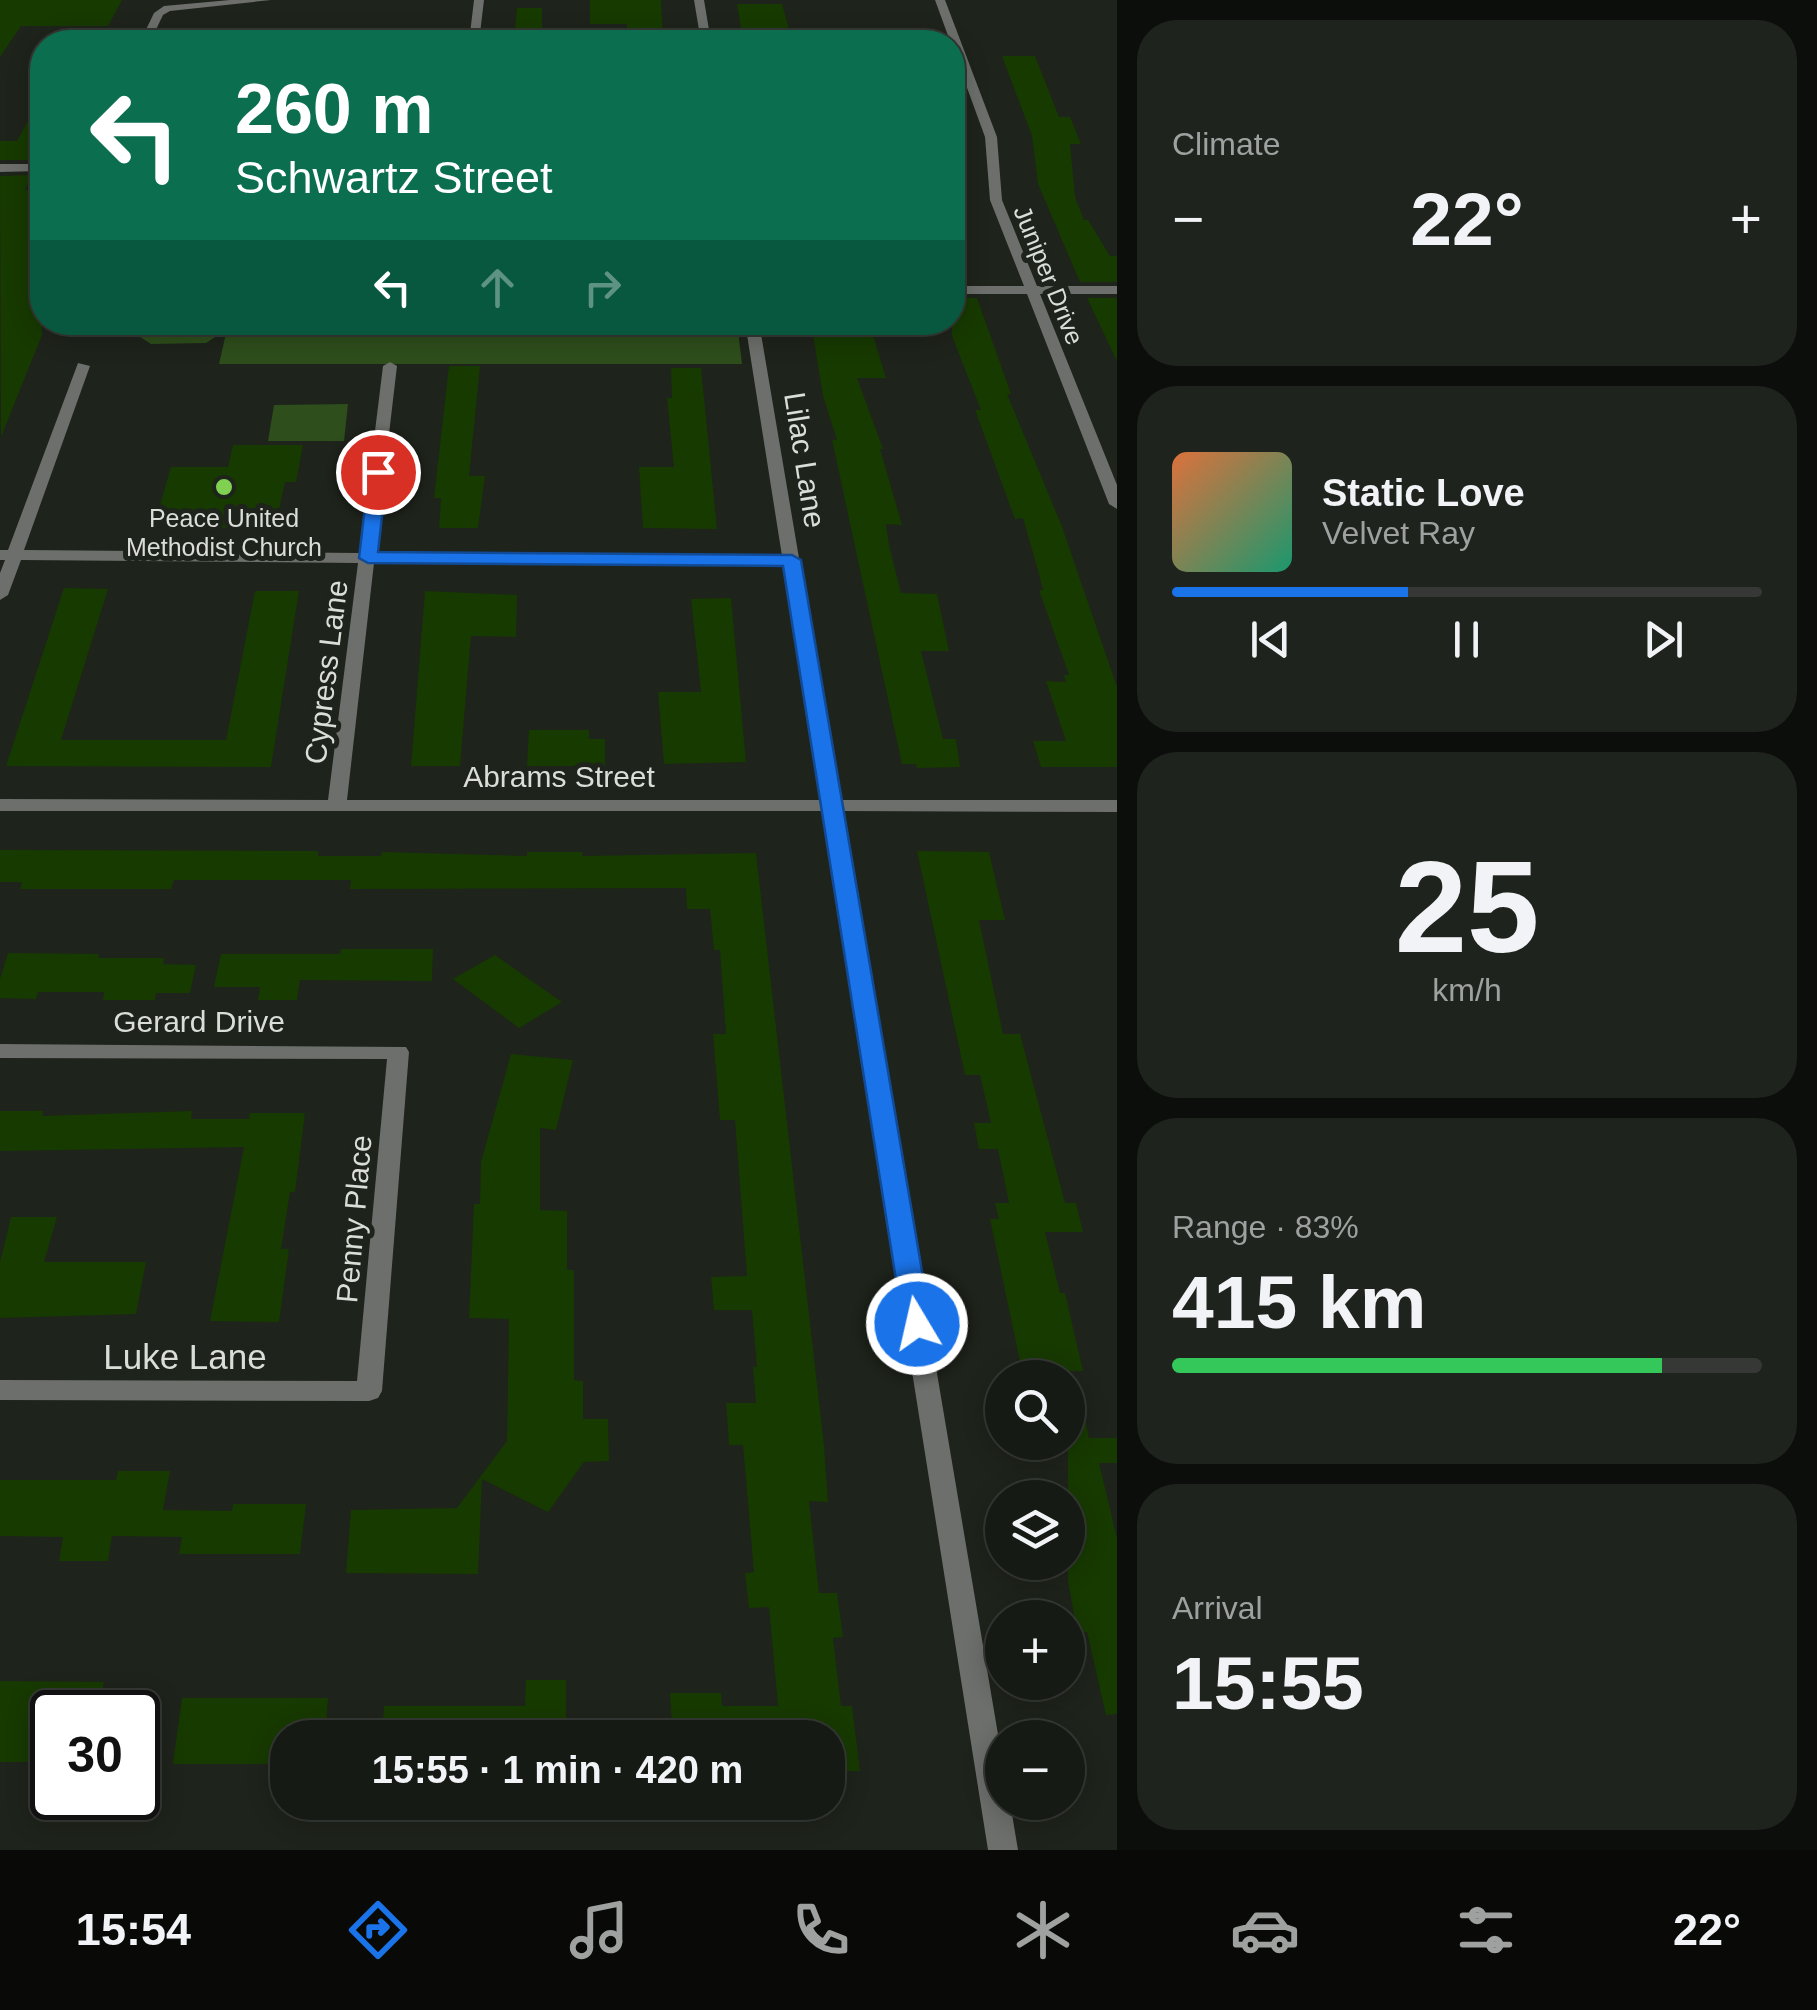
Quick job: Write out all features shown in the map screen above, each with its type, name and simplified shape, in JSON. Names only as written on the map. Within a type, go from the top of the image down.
[{"type":"street","points":[[151,30],[159,13],[168,8],[266,0]]},
{"type":"street","points":[[475,30],[479,0]]},
{"type":"street","points":[[699,0],[704,30]]},
{"type":"street","name":"Juniper Drive","points":[[940,0],[951,30]]},
{"type":"street","name":"Juniper Drive","points":[[965,66],[988,126],[996,200],[1117,504]]},
{"type":"street","points":[[0,168],[30,168]]},
{"type":"street","points":[[965,290],[1117,290]]},
{"type":"street","name":"Lilac Lane","points":[[754,335],[1003,1850]]},
{"type":"street","points":[[0,595],[8,555],[82,366]]},
{"type":"street","name":"Cypress Lane","points":[[337,806],[390,366]]},
{"type":"street","points":[[8,555],[792,560]]},
{"type":"street","name":"Abrams Street","points":[[0,805],[1117,806]]},
{"type":"street","name":"Gerard Drive","points":[[0,1051],[398,1052]]},
{"type":"street","name":"Penny Place","points":[[369,1391],[398,1052]]},
{"type":"street","name":"Luke Lane","points":[[0,1390],[369,1391]]},
{"type":"green space","points":[[137,335],[218,335],[206,343],[151,344]]},
{"type":"green space","points":[[226,335],[738,335],[742,364],[219,364]]},
{"type":"green space","points":[[348,404],[344,441],[268,441],[274,405]]},
{"type":"building","points":[[0,0],[122,0],[108,26],[21,26],[0,57]]},
{"type":"building","points":[[590,0],[661,0],[663,30],[626,30],[627,24],[590,24]]},
{"type":"building","points":[[737,4],[782,4],[789,30],[741,30]]},
{"type":"building","points":[[517,8],[542,8],[542,30],[515,30]]},
{"type":"building","points":[[1002,56],[1035,56],[1059,117],[1070,117],[1081,144],[1070,144],[1075,197],[1084,220],[1088,220],[1110,256],[1117,256],[1117,282],[1080,282],[1038,184],[1032,136]]},
{"type":"building","points":[[30,117],[30,160],[0,160],[0,141],[17,141]]},
{"type":"building","points":[[30,175],[25,190],[30,190],[30,335],[42,335],[1,437],[0,176]]},
{"type":"building","points":[[965,298],[977,298],[1011,394],[1007,394],[1061,524],[1117,687],[1117,767],[1041,767],[1033,741],[1066,741],[1046,681],[1066,682],[1064,675],[1069,675],[1039,590],[1043,590],[1023,518],[1015,519],[975,410],[981,410],[952,336],[965,335]]},
{"type":"building","points":[[1087,298],[1117,298],[1117,361]]},
{"type":"building","points":[[813,335],[873,335],[886,378],[857,378],[883,449],[902,525],[886,524],[889,545],[901,593],[937,594],[949,651],[921,651],[943,739],[956,739],[960,767],[917,768],[916,764],[902,764],[832,440],[837,440],[823,396]]},
{"type":"building","points":[[449,366],[480,366],[469,476],[485,476],[478,528],[439,528],[441,498],[434,498]]},
{"type":"building","points":[[671,368],[701,368],[717,529],[643,528],[639,467],[674,467],[667,398],[672,398]]},
{"type":"building","name":"Peace United Methodist Church","points":[[233,445],[303,445],[296,482],[285,482],[275,528],[188,528],[192,512],[158,512],[171,467],[228,467]]},
{"type":"building","points":[[64,588],[108,589],[61,740],[226,740],[255,591],[299,591],[271,767],[6,766]]},
{"type":"building","points":[[425,591],[517,595],[516,637],[471,636],[460,766],[411,766]]},
{"type":"building","points":[[731,598],[746,762],[664,764],[658,692],[701,692],[691,599]]},
{"type":"building","points":[[529,730],[589,730],[589,739],[605,739],[605,766],[527,766]]},
{"type":"building","points":[[0,850],[318,851],[318,856],[381,856],[382,852],[527,856],[527,852],[583,852],[582,856],[756,853],[824,1445],[828,1502],[809,1501],[819,1593],[837,1593],[843,1637],[833,1638],[841,1706],[852,1706],[860,1771],[845,1771],[845,1720],[672,1720],[670,1693],[721,1693],[722,1706],[778,1706],[769,1607],[749,1608],[745,1573],[754,1572],[743,1445],[729,1445],[726,1403],[756,1403],[752,1310],[714,1310],[711,1277],[747,1276],[735,1120],[720,1120],[713,1034],[726,1034],[720,950],[714,950],[710,909],[687,909],[686,888],[350,889],[351,880],[174,880],[171,889],[20,889],[22,882],[0,882]]},
{"type":"building","points":[[917,851],[989,852],[1005,920],[979,920],[1003,1034],[1020,1034],[1065,1203],[1076,1203],[1083,1232],[1045,1232],[1080,1360],[1020,1360],[990,1219],[999,1219],[995,1203],[1009,1203],[998,1149],[979,1149],[974,1123],[991,1123],[980,1075],[965,1075]]},
{"type":"building","points":[[341,949],[433,949],[432,981],[300,980],[297,1000],[258,1000],[260,987],[214,987],[221,954],[340,954]]},
{"type":"building","points":[[8,953],[164,958],[163,964],[196,965],[190,993],[156,993],[155,1000],[103,1000],[104,992],[38,992],[36,999],[0,998],[0,979]]},
{"type":"building","points":[[495,955],[562,1002],[519,1028],[453,979]]},
{"type":"building","points":[[511,1054],[573,1060],[556,1130],[540,1128],[540,1210],[567,1211],[567,1270],[574,1270],[574,1380],[583,1381],[583,1419],[608,1419],[609,1461],[584,1462],[548,1512],[482,1479],[478,1574],[346,1573],[351,1510],[457,1508],[507,1441],[509,1319],[469,1318],[474,1204],[480,1204],[481,1162]]},
{"type":"building","points":[[0,1111],[43,1111],[42,1116],[192,1111],[191,1119],[249,1119],[250,1113],[305,1113],[295,1192],[290,1192],[281,1249],[289,1249],[279,1322],[210,1321],[244,1147],[0,1151]]},
{"type":"building","points":[[11,1217],[57,1217],[44,1262],[146,1262],[136,1314],[0,1318],[0,1262]]},
{"type":"building","points":[[1085,1419],[1089,1438],[1117,1438],[1117,1463],[1099,1463],[1117,1538],[1117,1714],[1106,1715],[1085,1632],[1085,1600],[1071,1600],[1068,1580],[1085,1580],[1085,1480],[1068,1480],[1068,1460],[1085,1460]]},
{"type":"building","points":[[118,1471],[170,1471],[163,1510],[232,1511],[233,1504],[306,1504],[300,1554],[179,1554],[182,1537],[112,1536],[108,1561],[59,1561],[63,1537],[0,1536],[0,1480],[116,1480]]},
{"type":"building","points":[[526,1680],[566,1680],[566,1720],[383,1720],[384,1706],[525,1706]]},
{"type":"building","points":[[0,1681],[104,1682],[102,1690],[30,1690],[29,1762],[0,1762]]},
{"type":"building","points":[[182,1698],[328,1698],[326,1720],[270,1720],[270,1764],[173,1764]]},
{"type":"place","name":"Peace United Methodist Church","points":[[224,487]]},
{"type":"route","points":[[378,472],[368,558],[792,560],[917,1324]]}]
